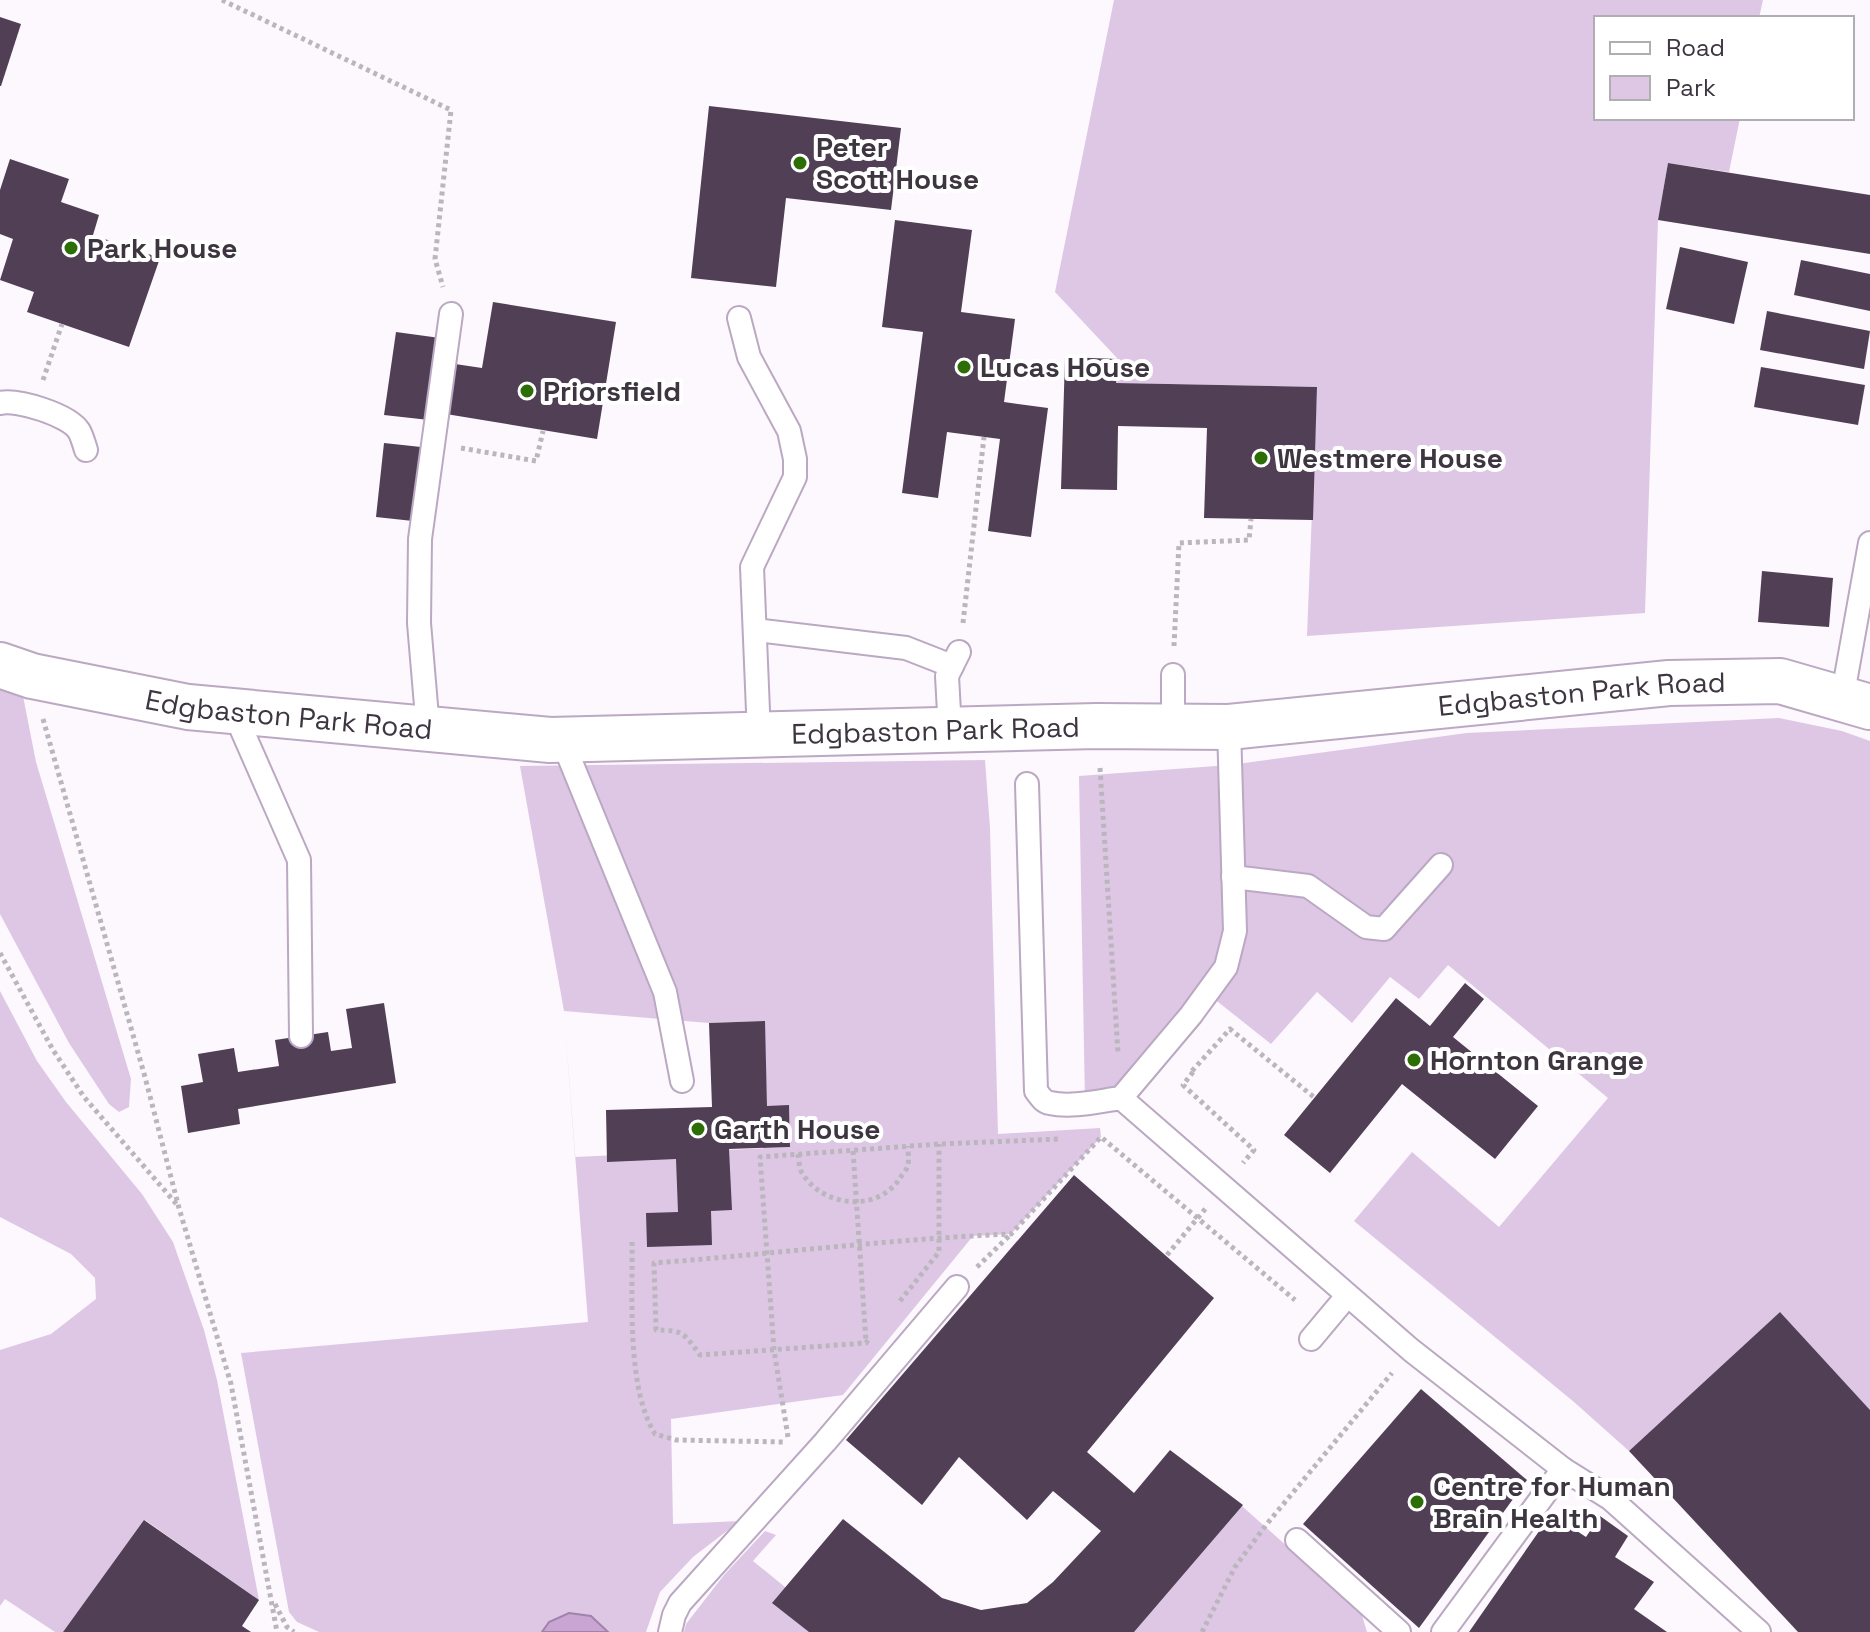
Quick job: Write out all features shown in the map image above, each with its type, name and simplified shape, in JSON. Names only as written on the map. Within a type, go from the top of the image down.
[{"type":"street","name":"Edgbaston Park Road","points":[[16,670],[188,707],[562,740],[1097,726],[1229,727],[1669,683],[1780,681],[1856,703]]},
{"type":"lane","points":[[428,729],[419,623],[420,539],[451,314]]},
{"type":"lane","points":[[739,318],[749,357],[789,431],[795,459],[795,477],[752,567],[759,735]]},
{"type":"lane","points":[[0,403],[10,401],[50,412],[78,429],[86,450]]},
{"type":"lane","points":[[1856,703],[1870,543]]},
{"type":"lane","points":[[756,630],[906,648],[956,659],[947,676],[950,730]]},
{"type":"lane","points":[[1173,675],[1173,727]]},
{"type":"lane","points":[[234,712],[299,860],[301,1036]]},
{"type":"lane","points":[[1027,784],[1036,1091],[1041,1099],[1049,1103],[1085,1103],[1121,1098],[1191,1015],[1226,967],[1235,931],[1229,727]]},
{"type":"lane","points":[[562,740],[665,992],[682,1081]]},
{"type":"lane","points":[[1233,877],[1308,886],[1366,927],[1384,929],[1441,865]]},
{"type":"lane","points":[[1121,1098],[1411,1350],[1563,1469],[1611,1499],[1759,1632]]},
{"type":"lane","points":[[670,1632],[680,1603],[825,1442],[957,1287]]},
{"type":"lane","points":[[1311,1339],[1347,1296]]},
{"type":"lane","points":[[1443,1632],[1563,1469]]},
{"type":"lane","points":[[1297,1540],[1399,1632]]},
{"type":"path","points":[[222,0],[451,110],[435,259],[451,314]]},
{"type":"path","points":[[34,407],[62,324]]},
{"type":"path","points":[[433,443],[536,461],[543,431]]},
{"type":"path","points":[[956,659],[984,437]]},
{"type":"path","points":[[1173,675],[1179,543],[1249,540],[1251,519]]},
{"type":"path","points":[[16,670],[145,1077],[179,1208],[231,1384],[277,1632]]},
{"type":"path","points":[[1097,726],[1121,1098]]},
{"type":"path","points":[[0,953],[53,1050],[84,1097],[179,1208]]},
{"type":"path","points":[[1163,1049],[1193,1072],[1230,1029],[1315,1098]]},
{"type":"path","points":[[1086,1137],[1101,1137],[1295,1300]]},
{"type":"path","points":[[957,1287],[1101,1137]]},
{"type":"path","points":[[632,1242],[633,1349],[645,1418],[655,1434],[676,1440],[788,1442],[774,1350],[760,1157],[1071,1138]]},
{"type":"path","points":[[893,1309],[939,1252],[939,1144]]},
{"type":"path","points":[[798,1154],[801,1171],[815,1186],[834,1199],[856,1202],[877,1198],[894,1186],[908,1166],[908,1146]]},
{"type":"path","points":[[853,1151],[866,1343]]},
{"type":"path","points":[[875,1332],[866,1343],[700,1355],[677,1330],[656,1330],[654,1263],[939,1237],[1011,1234]]},
{"type":"path","points":[[1202,1632],[1235,1567],[1411,1350]]},
{"type":"path","points":[[272,1597],[287,1627],[294,1632]]},
{"type":"green space","points":[[1114,0],[1763,0],[1759,16],[1594,16],[1594,120],[1740,120],[1729,172],[1668,163],[1658,220],[1645,613],[1307,636],[1317,387],[1116,383],[1117,358],[1055,292]]},
{"type":"green space","points":[[0,688],[23,696],[36,762],[131,1079],[129,1107],[119,1112],[109,1104],[69,1043],[0,914]]},
{"type":"green space","points":[[1779,718],[1842,731],[1870,741],[1870,1410],[1780,1312],[1629,1451],[1354,1221],[1412,1152],[1499,1227],[1608,1098],[1448,965],[1419,999],[1390,977],[1352,1023],[1317,992],[1271,1044],[1208,994],[1121,1098],[1085,1103],[1079,776],[1230,765],[1467,733]]},
{"type":"green space","points":[[985,760],[990,828],[998,1134],[1100,1128],[1101,1137],[1011,1234],[973,1236],[843,1395],[671,1419],[673,1524],[740,1521],[693,1557],[660,1592],[646,1632],[319,1632],[297,1622],[289,1612],[241,1353],[588,1322],[575,1157],[790,1147],[789,1106],[767,1106],[764,1021],[709,1023],[564,1011],[520,766]]},
{"type":"green space","points":[[0,991],[37,1061],[66,1102],[142,1194],[173,1242],[204,1330],[217,1380],[259,1600],[145,1520],[63,1632],[55,1632],[5,1599],[0,1606],[0,1350],[51,1334],[96,1299],[95,1278],[71,1254],[0,1217]]},
{"type":"green space","points":[[1225,1491],[1361,1612],[1367,1632],[1089,1632],[1115,1613]]},
{"type":"green space","points":[[765,1531],[776,1535],[753,1561],[850,1632],[684,1632],[686,1624],[724,1575]]},
{"type":"shaded area","points":[[569,1613],[591,1616],[608,1632],[542,1632],[549,1622]]},
{"type":"building","points":[[0,17],[21,24],[1,86],[0,86]]},
{"type":"building","name":"Peter Scott House","points":[[709,106],[901,128],[891,210],[786,198],[776,287],[691,278]]},
{"type":"building","name":"Park House","points":[[10,159],[69,179],[61,202],[99,215],[93,235],[160,258],[129,347],[27,312],[34,292],[0,280],[13,239],[0,234],[0,190]]},
{"type":"building","points":[[1668,163],[1870,195],[1870,254],[1658,220]]},
{"type":"building","name":"Lucas House","points":[[895,220],[972,230],[961,312],[1015,319],[1004,402],[1048,408],[1031,537],[988,531],[1000,439],[947,432],[938,498],[902,493],[923,332],[882,327]]},
{"type":"building","points":[[1680,247],[1748,262],[1734,324],[1666,309]]},
{"type":"building","points":[[1801,260],[1870,274],[1870,311],[1794,295]]},
{"type":"building","name":"Priorsfield","points":[[493,302],[616,322],[597,439],[446,414],[455,364],[482,368]]},
{"type":"building","points":[[1767,311],[1870,331],[1864,369],[1760,350]]},
{"type":"building","points":[[396,332],[440,338],[429,420],[384,415]]},
{"type":"building","name":"Westmere House","points":[[1065,357],[1117,359],[1116,383],[1317,387],[1313,520],[1204,518],[1207,428],[1118,426],[1117,490],[1061,489]]},
{"type":"building","points":[[1761,367],[1865,385],[1858,425],[1754,407]]},
{"type":"building","points":[[384,443],[421,447],[413,521],[376,517]]},
{"type":"building","points":[[1762,571],[1833,578],[1829,627],[1758,622]]},
{"type":"building","name":"Hornton Grange","points":[[1465,983],[1484,999],[1453,1037],[1538,1106],[1495,1159],[1402,1084],[1330,1173],[1284,1135],[1396,998],[1430,1026]]},
{"type":"building","points":[[384,1003],[396,1083],[238,1109],[240,1124],[188,1133],[181,1086],[203,1082],[198,1054],[234,1048],[238,1072],[279,1066],[275,1040],[328,1032],[331,1051],[352,1048],[346,1009]]},
{"type":"building","name":"Garth House","points":[[765,1021],[767,1106],[789,1105],[790,1147],[729,1149],[732,1210],[711,1211],[712,1245],[647,1247],[646,1213],[678,1212],[676,1159],[607,1162],[606,1110],[712,1107],[709,1023]]},
{"type":"building","points":[[1074,1175],[1214,1298],[1087,1452],[1134,1493],[1170,1450],[1243,1505],[1134,1632],[809,1632],[772,1603],[843,1519],[942,1598],[981,1610],[1027,1603],[1053,1582],[1101,1531],[1053,1491],[1027,1520],[959,1457],[922,1505],[846,1440]]},
{"type":"building","points":[[1780,1312],[1870,1410],[1870,1632],[1798,1632],[1629,1451]]},
{"type":"building","name":"Centre for Human Brain Health","points":[[1421,1389],[1527,1480],[1419,1628],[1303,1524]]},
{"type":"building","points":[[1551,1514],[1586,1537],[1600,1516],[1628,1536],[1615,1557],[1654,1582],[1634,1609],[1667,1632],[1469,1632]]},
{"type":"building","points":[[144,1520],[259,1600],[242,1626],[251,1632],[63,1632]]},
{"type":"place","name":"Peter Scott House","points":[[800,163]]},
{"type":"place","name":"Park House","points":[[71,248]]},
{"type":"place","name":"Lucas House","points":[[964,367]]},
{"type":"place","name":"Priorsfield","points":[[527,391]]},
{"type":"place","name":"Westmere House","points":[[1261,458]]},
{"type":"place","name":"Hornton Grange","points":[[1414,1060]]},
{"type":"place","name":"Garth House","points":[[698,1129]]},
{"type":"place","name":"Centre for Human Brain Health","points":[[1417,1502]]}]
